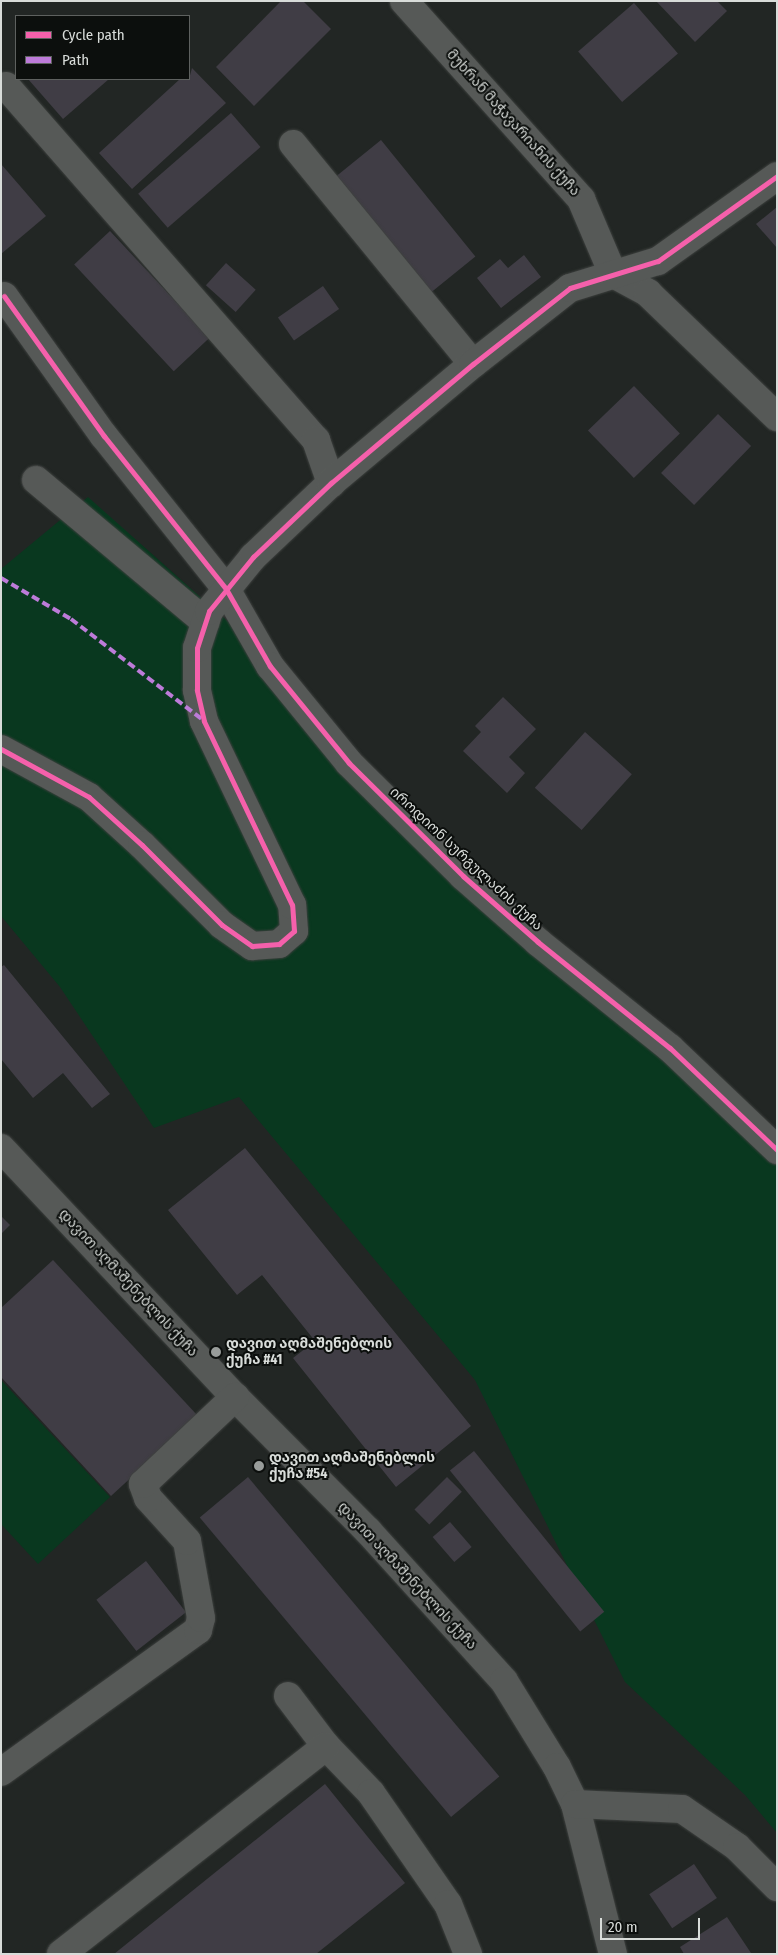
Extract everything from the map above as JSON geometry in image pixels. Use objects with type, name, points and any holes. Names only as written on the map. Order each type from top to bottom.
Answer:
[{"type":"street","name":"მუხრან მაჭავარიანის ქუჩა","points":[[404,1],[581,199],[613,274]]},
{"type":"street","points":[[6,86],[316,440],[330,483]]},
{"type":"street","points":[[293,144],[473,364]]},
{"type":"street","points":[[1,749],[89,797],[142,845],[222,925],[252,946],[279,944],[294,930],[292,905],[204,721],[197,690],[196,648],[209,611],[254,557],[330,483],[473,364],[570,288],[658,261],[777,176]]},
{"type":"street","points":[[613,274],[648,293],[777,417]]},
{"type":"street","name":"იროდიონ სურგულაძის ქუჩა","points":[[4,296],[104,436],[226,589],[270,666],[349,763],[463,876],[538,942],[670,1048],[777,1150]]},
{"type":"street","points":[[36,480],[205,622]]},
{"type":"street","name":"დავით აღმაშენებლის ქუჩა","points":[[1,1148],[235,1397],[368,1531],[504,1681],[557,1767],[575,1804],[613,1954]]},
{"type":"street","points":[[1,1772],[198,1630],[201,1618],[187,1542],[148,1498],[143,1484],[235,1397]]},
{"type":"street","points":[[288,1696],[326,1746],[371,1793],[448,1904],[468,1954]]},
{"type":"street","points":[[61,1954],[326,1746]]},
{"type":"street","points":[[575,1804],[682,1809],[738,1847],[777,1887]]},
{"type":"green space","points":[[88,497],[242,634],[321,744],[777,1152],[777,1833],[745,1795],[625,1682],[475,1380],[239,1097],[154,1128],[60,987],[1,916],[1,569]]},
{"type":"green space","points":[[1,1380],[110,1497],[38,1564],[1,1524]]},
{"type":"building","points":[[281,1],[303,1],[331,29],[254,106],[216,67]]},
{"type":"building","points":[[656,1],[717,1],[727,11],[695,42]]},
{"type":"building","points":[[634,3],[678,54],[622,102],[578,52]]},
{"type":"building","points":[[192,68],[226,103],[132,189],[99,153],[179,80],[190,80]]},
{"type":"building","points":[[29,80],[108,80],[63,119]]},
{"type":"building","points":[[231,113],[261,147],[168,228],[138,194]]},
{"type":"building","points":[[381,140],[475,257],[429,294],[334,178]]},
{"type":"building","points":[[1,164],[46,216],[1,254]]},
{"type":"building","points":[[777,207],[777,248],[756,224]]},
{"type":"building","points":[[110,231],[210,338],[174,371],[74,264]]},
{"type":"building","points":[[524,255],[541,277],[501,308],[477,278],[500,259],[508,268]]},
{"type":"building","points":[[226,263],[256,290],[236,312],[206,285]]},
{"type":"building","points":[[323,286],[339,309],[294,340],[278,318]]},
{"type":"building","points":[[634,386],[680,433],[634,478],[588,430]]},
{"type":"building","points":[[718,414],[751,446],[694,505],[661,473]]},
{"type":"building","points":[[503,697],[536,729],[509,757],[525,773],[507,793],[463,751],[481,732],[475,726]]},
{"type":"building","points":[[585,732],[632,774],[582,830],[535,788]]},
{"type":"building","points":[[4,965],[110,1094],[92,1108],[63,1073],[33,1098],[1,1059],[1,967]]},
{"type":"building","points":[[245,1148],[471,1426],[396,1487],[293,1358],[315,1341],[262,1275],[237,1295],[168,1210]]},
{"type":"building","points":[[1,1216],[10,1225],[1,1234]]},
{"type":"building","points":[[53,1260],[198,1416],[111,1496],[1,1377],[1,1308]]},
{"type":"building","points":[[474,1451],[604,1612],[580,1631],[450,1471]]},
{"type":"building","points":[[248,1477],[499,1777],[451,1817],[200,1517]]},
{"type":"building","points":[[447,1477],[462,1492],[429,1524],[414,1510]]},
{"type":"building","points":[[450,1522],[472,1547],[454,1562],[433,1537]]},
{"type":"building","points":[[146,1561],[186,1612],[136,1651],[96,1600]]},
{"type":"building","points":[[325,1784],[405,1883],[316,1954],[114,1954]]},
{"type":"building","points":[[694,1864],[717,1898],[672,1928],[649,1894]]},
{"type":"building","points":[[727,1917],[751,1953],[684,1954],[680,1947]]},
{"type":"marked path","points":[[1,578],[71,619],[203,720]]},
{"type":"cycle path","points":[[1,749],[89,797],[142,845],[222,925],[252,946],[279,944],[294,931],[292,905],[204,721],[197,690],[197,648],[209,611],[253,557],[331,483],[473,364],[570,288],[658,261],[777,176]]},
{"type":"cycle path","points":[[4,296],[104,436],[226,589],[270,666],[349,763],[463,876],[538,942],[670,1048],[777,1150]]},
{"type":"place","name":"დავით აღმაშენებლის ქუჩა #41","points":[[216,1352]]},
{"type":"place","name":"დავით აღმაშენებლის ქუჩა #54","points":[[259,1466]]}]
